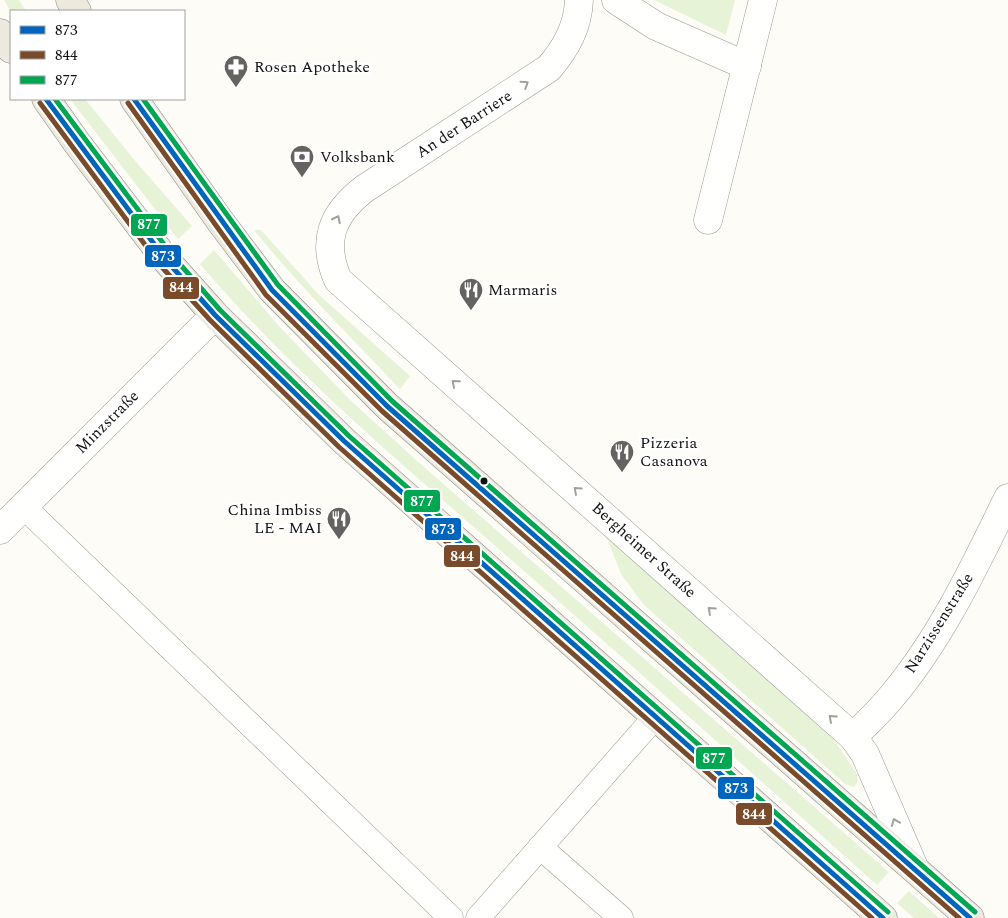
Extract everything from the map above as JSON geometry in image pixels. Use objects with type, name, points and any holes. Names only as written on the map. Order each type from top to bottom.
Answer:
[{"type":"main road","points":[[0,32],[10,47]]},
{"type":"main road","points":[[47,100],[166,260],[214,315],[344,441],[882,918]]},
{"type":"main road","name":"Bergheimer Straße","points":[[135,100],[220,222],[272,290],[381,399],[970,918]]},
{"type":"street","name":"An der Barriere","points":[[332,266],[331,232],[337,216],[348,201],[549,68],[569,42],[579,9],[579,0]]},
{"type":"street","points":[[616,0],[656,26],[747,66]]},
{"type":"street","points":[[708,220],[763,0]]},
{"type":"street","name":"Bergheimer Straße","points":[[332,266],[338,280],[854,737],[865,754],[914,867]]},
{"type":"street","name":"Minzstraße","points":[[0,530],[214,315]]},
{"type":"street","name":"Narzissenstraße","points":[[854,737],[888,701],[922,656],[967,582],[1008,498]]},
{"type":"lane","points":[[23,506],[452,918]]},
{"type":"lane","points":[[478,918],[656,716]]},
{"type":"lane","points":[[540,847],[621,918]]},
{"type":"green space","points":[[4,0],[19,0],[25,10],[10,10]]},
{"type":"green space","points":[[654,0],[735,0],[726,35]]},
{"type":"green space","points":[[71,100],[86,100],[136,162],[192,226],[178,239]]},
{"type":"green space","points":[[254,230],[261,230],[319,295],[410,376],[400,389],[307,291]]},
{"type":"green space","points":[[214,250],[278,325],[350,400],[425,468],[889,872],[877,885],[601,638],[388,452],[310,380],[235,304],[200,264]]},
{"type":"green space","points":[[604,531],[823,724],[856,772],[858,781],[854,787],[845,784],[644,605],[621,574]]},
{"type":"green space","points":[[909,891],[939,918],[914,918],[897,903]]},
{"type":"transit line","name":"873","points":[[47,100],[166,260],[215,315],[344,441],[883,918]]},
{"type":"transit line","name":"877","points":[[56,100],[172,255],[220,310],[349,436],[888,912]]},
{"type":"transit line","name":"873","points":[[135,100],[272,290],[387,406],[970,918]]},
{"type":"transit line","name":"877","points":[[144,100],[278,285],[392,401],[975,912]]},
{"type":"transit line","name":"844","points":[[40,103],[160,265],[210,320],[339,447],[872,918]]},
{"type":"transit line","name":"844","points":[[128,103],[266,295],[382,411],[959,918]]},
{"type":"place","name":"Rosen Apotheke","points":[[236,88]]},
{"type":"place","name":"Volksbank","points":[[302,178]]},
{"type":"place","name":"Marmaris","points":[[471,311]]},
{"type":"place","name":"Pizzeria Casanova","points":[[622,473]]},
{"type":"place","name":"China Imbiss LE - MAI","points":[[339,540]]}]
